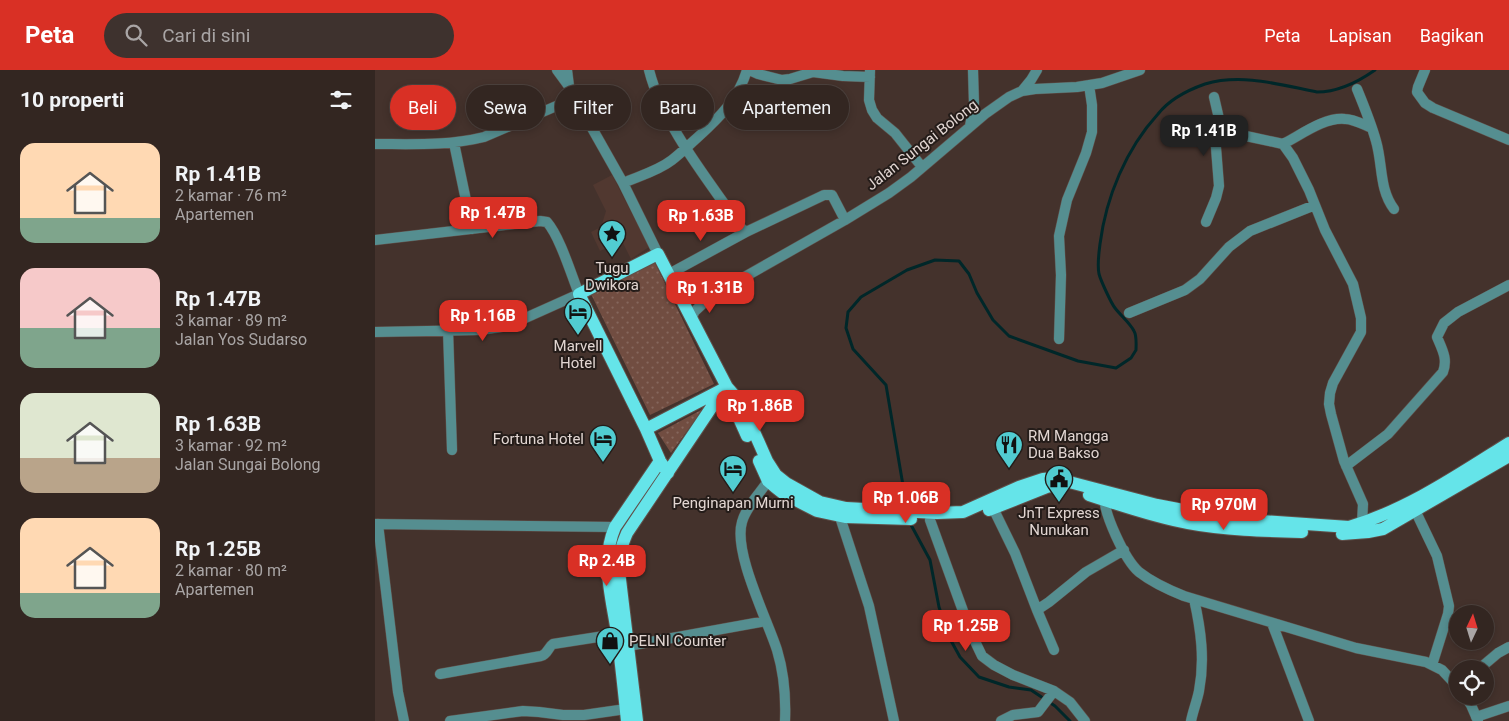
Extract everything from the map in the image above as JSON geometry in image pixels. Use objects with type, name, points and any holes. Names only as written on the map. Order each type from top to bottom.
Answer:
[{"type":"main road","points":[[668,473],[659,461],[646,429],[579,294],[659,254],[727,387],[744,409],[767,461],[776,475],[785,483],[840,512]]},
{"type":"main road","points":[[646,429],[727,387]]},
{"type":"main road","points":[[637,721],[627,646],[619,555],[627,533],[711,408],[717,403],[724,401],[734,407],[768,480],[784,494],[817,511],[893,514],[946,521],[964,519],[1051,486],[1248,520],[1349,527],[1407,504],[1509,443]]},
{"type":"main road","points":[[925,517],[963,512],[1019,487],[1050,478],[1104,495],[1163,518],[1189,523],[1244,530],[1335,534],[1368,532],[1383,529],[1509,456]]},
{"type":"main road","points":[[627,715],[607,560],[610,539],[615,527],[659,461]]},
{"type":"street","points":[[557,70],[568,85]]},
{"type":"street","points":[[567,70],[569,85]]},
{"type":"street","points":[[649,70],[658,99],[686,148],[742,229],[746,232]]},
{"type":"street","points":[[623,183],[671,161],[686,148],[722,114],[736,97],[748,70],[782,80],[813,72],[856,77],[870,73],[869,100],[872,110],[877,118],[895,133],[922,167]]},
{"type":"street","points":[[970,126],[974,104],[973,70]]},
{"type":"street","points":[[1022,91],[1037,70]]},
{"type":"street","points":[[1425,70],[1417,92],[1425,103],[1509,140]]},
{"type":"street","name":"Jalan Sungai Bolong","points":[[691,318],[695,311],[711,296],[889,193],[985,114],[1009,97],[1022,91],[1089,86],[1117,79],[1136,71]]},
{"type":"street","points":[[1059,339],[1061,275],[1059,236],[1067,200],[1083,161],[1092,132],[1093,111],[1089,86]]},
{"type":"street","points":[[1357,89],[1372,128],[1382,167],[1385,194],[1395,209]]},
{"type":"street","points":[[1206,222],[1219,186],[1215,135],[1219,123],[1214,97]]},
{"type":"street","points":[[375,144],[454,143],[484,138],[555,107]]},
{"type":"street","points":[[1219,123],[1232,133],[1283,144],[1317,125],[1335,119],[1349,119],[1372,128]]},
{"type":"street","points":[[593,130],[623,183],[659,254]]},
{"type":"street","points":[[454,143],[472,229]]},
{"type":"street","points":[[1283,144],[1293,158],[1325,230],[1353,284],[1361,318],[1361,332],[1343,364],[1330,393],[1331,414],[1346,466],[1363,504],[1362,523]]},
{"type":"street","points":[[669,274],[746,232],[824,195],[833,195],[845,220]]},
{"type":"street","points":[[1129,313],[1185,290],[1200,279],[1229,247],[1250,231],[1315,205]]},
{"type":"street","points":[[375,240],[540,221],[547,222],[557,239],[579,294],[522,320],[501,327],[479,330],[375,332]]},
{"type":"street","points":[[1346,466],[1387,434],[1443,372],[1446,366],[1445,358],[1437,337],[1444,323],[1458,312],[1509,285]]},
{"type":"street","name":"Jalan Sungai Bolong","points":[[683,303],[711,296]]},
{"type":"street","points":[[448,330],[452,450]]},
{"type":"street","points":[[768,480],[748,510],[740,530],[744,558],[782,668],[785,721]]},
{"type":"street","points":[[1104,495],[1112,526],[1137,570],[1170,590],[1272,624],[1356,648],[1426,662],[1449,676]]},
{"type":"street","points":[[993,508],[1015,553],[1054,650]]},
{"type":"street","points":[[1415,510],[1437,556],[1449,606],[1432,665]]},
{"type":"street","points":[[840,512],[869,606],[894,721]]},
{"type":"street","points":[[925,517],[982,656],[1007,672],[1054,692],[1070,702],[1085,721]]},
{"type":"street","points":[[404,721],[398,692],[376,524],[615,527]]},
{"type":"street","points":[[1037,610],[1059,595],[1086,572],[1124,550]]},
{"type":"street","points":[[1191,721],[1199,690],[1202,659],[1202,640],[1194,599]]},
{"type":"street","points":[[627,646],[766,621]]},
{"type":"street","points":[[1272,624],[1309,721]]},
{"type":"street","points":[[440,674],[541,656],[553,644],[617,634]]},
{"type":"street","points":[[1490,660],[1509,647]]},
{"type":"street","points":[[1001,721],[1013,715],[1032,714],[1039,711],[1054,692]]},
{"type":"street","points":[[1470,705],[1477,719],[1509,706]]},
{"type":"street","points":[[450,721],[523,711],[570,715],[627,715]]},
{"type":"shaded area","points":[[612,175],[649,247],[631,259],[622,241],[600,251],[591,232],[601,227],[606,211],[593,185]]},
{"type":"shaded area","points":[[655,263],[714,384],[650,415],[591,294]]},
{"type":"shaded area","points":[[703,409],[671,453],[658,433]]},
{"type":"waterway","points":[[907,509],[886,385],[853,349],[846,328],[848,312],[861,297],[907,270],[935,260],[959,261],[969,274],[977,293],[993,320],[1009,336],[1078,361],[1116,368],[1131,358],[1136,350],[1136,338],[1128,322],[1113,305],[1099,274],[1100,244],[1107,209],[1119,174],[1136,142],[1158,114],[1173,100],[1186,92],[1205,84],[1219,81],[1261,81],[1325,92],[1347,86],[1375,70]]},
{"type":"waterway","points":[[910,523],[930,560],[939,607],[949,637],[960,657],[979,677],[1009,687],[1031,690],[1055,706],[1070,721]]},
{"type":"place","name":"Tugu Dwikora","points":[[612,258]]},
{"type":"place","name":"Marvell Hotel","points":[[578,336]]},
{"type":"place","name":"Fortuna Hotel","points":[[603,463]]},
{"type":"place","name":"RM Mangga Dua Bakso","points":[[1009,469]]},
{"type":"place","name":"Penginapan Murni","points":[[733,493]]},
{"type":"place","name":"JnT Express Nunukan","points":[[1059,503]]},
{"type":"place","name":"PELNI Counter","points":[[610,665]]}]
